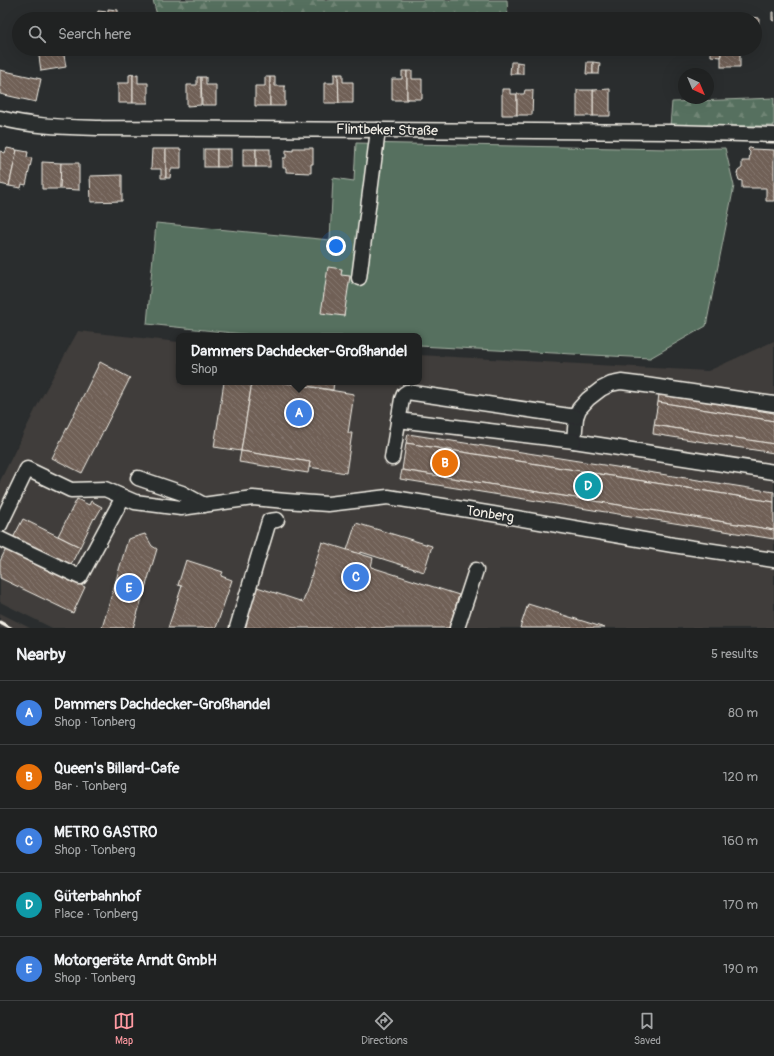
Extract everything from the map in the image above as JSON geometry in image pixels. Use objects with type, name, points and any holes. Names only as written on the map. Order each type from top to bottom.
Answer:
[{"type":"street","name":"Flintbeker Straße","points":[[0,118],[44,126],[108,128],[774,134]]},
{"type":"street","points":[[360,278],[378,130]]},
{"type":"street","points":[[574,441],[576,417],[579,409],[588,399],[601,389],[611,384],[621,382],[774,404]]},
{"type":"street","points":[[392,458],[402,399],[404,394],[407,392],[576,417]]},
{"type":"street","points":[[398,420],[574,441],[774,472]]},
{"type":"street","name":"Tonberg","points":[[0,525],[27,469],[71,490],[105,489],[135,502],[181,508],[253,498],[286,502],[328,504],[388,497],[673,545],[774,560]]},
{"type":"street","points":[[138,478],[182,493],[204,504]]},
{"type":"street","points":[[0,539],[80,577],[123,497]]},
{"type":"street","points":[[237,628],[269,521],[277,520]]},
{"type":"street","points":[[457,628],[476,570]]},
{"type":"shaded area","points":[[78,331],[176,342],[176,385],[422,385],[422,355],[708,371],[774,341],[774,628],[52,628],[0,602],[0,481],[39,402]]},
{"type":"shaded area","points":[[0,613],[30,628],[0,628]]},
{"type":"green space","points":[[153,0],[507,0],[508,12],[156,12]]},
{"type":"green space","points":[[774,98],[774,126],[670,126],[672,102],[678,102],[678,104],[714,104],[714,100]]},
{"type":"green space","points":[[356,143],[669,149],[725,148],[734,186],[706,326],[650,358],[422,346],[422,333],[233,333],[147,324],[156,223],[330,240],[333,178],[354,181]]},
{"type":"building","points":[[108,9],[118,10],[118,12],[108,12]]},
{"type":"building","points":[[772,12],[774,12],[774,21],[772,20]]},
{"type":"building","points":[[39,56],[64,56],[66,67],[41,71]]},
{"type":"building","points":[[721,56],[740,56],[740,67],[721,67]]},
{"type":"building","points":[[511,62],[517,62],[517,74],[510,74]]},
{"type":"building","points":[[517,62],[523,63],[523,74],[517,74]]},
{"type":"building","points":[[587,62],[593,62],[593,74],[586,74]]},
{"type":"building","points":[[593,62],[600,63],[599,74],[593,74]]},
{"type":"building","points":[[0,70],[41,79],[36,102],[0,94]]},
{"type":"building","points":[[402,71],[407,71],[407,100],[392,100],[392,79],[402,79]]},
{"type":"building","points":[[407,71],[412,71],[412,79],[422,79],[422,99],[407,99]]},
{"type":"building","points":[[133,74],[133,103],[118,103],[118,83],[129,83],[129,75]]},
{"type":"building","points":[[138,74],[138,83],[148,83],[148,103],[133,103],[133,75]]},
{"type":"building","points":[[334,74],[338,74],[339,103],[324,103],[324,83],[334,83]]},
{"type":"building","points":[[338,74],[343,74],[343,82],[353,82],[353,103],[339,103]]},
{"type":"building","points":[[197,77],[201,77],[201,105],[187,106],[187,85],[197,85]]},
{"type":"building","points":[[201,77],[206,77],[206,85],[216,85],[216,105],[202,105]]},
{"type":"building","points":[[265,77],[270,77],[270,106],[255,106],[255,86],[265,86]]},
{"type":"building","points":[[270,77],[275,77],[275,86],[285,86],[285,106],[270,106]]},
{"type":"building","points":[[502,89],[510,89],[510,94],[517,94],[517,115],[502,115]]},
{"type":"building","points":[[610,89],[610,116],[593,116],[593,90]]},
{"type":"building","points":[[525,90],[533,90],[532,115],[517,115],[517,94],[524,94]]},
{"type":"building","points":[[577,90],[593,90],[593,116],[577,116]]},
{"type":"building","points":[[7,148],[17,150],[9,186],[0,184],[0,151],[5,153]]},
{"type":"building","points":[[293,148],[313,148],[313,164],[311,164],[311,173],[286,172],[286,168],[283,168],[283,158],[286,158],[286,150],[293,151]]},
{"type":"building","points":[[749,148],[774,150],[774,201],[766,201],[766,188],[742,188],[742,181],[739,180],[737,174],[742,168],[742,161],[749,161]]},
{"type":"building","points":[[152,149],[166,149],[166,178],[161,178],[161,169],[151,169]]},
{"type":"building","points":[[166,149],[181,149],[181,169],[171,169],[170,178],[166,178]]},
{"type":"building","points":[[204,149],[217,149],[217,167],[204,167]]},
{"type":"building","points":[[217,149],[231,149],[231,167],[217,167]]},
{"type":"building","points":[[243,149],[256,149],[256,167],[243,167]]},
{"type":"building","points":[[256,149],[270,149],[270,167],[256,167]]},
{"type":"building","points":[[17,150],[28,152],[27,157],[32,158],[26,185],[22,184],[21,188],[9,186]]},
{"type":"building","points":[[42,162],[61,163],[60,189],[42,189]]},
{"type":"building","points":[[61,163],[79,163],[79,190],[60,189]]},
{"type":"building","points":[[122,175],[122,201],[91,202],[90,176]]},
{"type":"building","points":[[328,267],[342,269],[341,275],[350,276],[344,316],[321,313]]},
{"type":"building","points":[[100,362],[130,378],[82,473],[52,458]]},
{"type":"building","points":[[224,385],[252,385],[241,451],[214,447]]},
{"type":"building","points":[[252,385],[299,385],[354,394],[348,433],[352,433],[346,473],[309,467],[310,462],[241,451]]},
{"type":"building","points":[[300,385],[334,385],[333,390]]},
{"type":"building","points":[[659,394],[774,413],[774,421],[658,402]]},
{"type":"building","points":[[658,402],[774,421],[774,444],[654,425]]},
{"type":"building","points":[[654,425],[774,444],[774,453],[653,434]]},
{"type":"building","points":[[408,434],[774,492],[774,502],[406,443]]},
{"type":"building","points":[[406,443],[774,502],[774,530],[402,470]]},
{"type":"building","points":[[241,451],[310,462],[308,473],[239,462]]},
{"type":"building","points":[[402,470],[774,530],[774,539],[400,479]]},
{"type":"building","points":[[77,499],[89,505],[91,501],[102,507],[95,519],[94,518],[80,547],[58,536]]},
{"type":"building","points":[[23,519],[80,547],[70,566],[13,538]]},
{"type":"building","points":[[356,523],[432,546],[424,572],[361,552],[361,554],[347,550]]},
{"type":"building","points":[[145,534],[152,546],[157,549],[133,628],[102,628],[128,539]]},
{"type":"building","points":[[322,542],[373,558],[371,567],[459,595],[449,628],[243,628],[254,586],[303,602]]},
{"type":"building","points":[[6,549],[85,587],[73,613],[0,578],[0,561]]},
{"type":"building","points":[[186,560],[223,572],[221,576],[232,580],[216,628],[168,628],[182,586],[178,585]]},
{"type":"building","points":[[528,604],[605,628],[520,628]]},
{"type":"railway","points":[[0,622],[11,628]]},
{"type":"place","name":"Dammers Dachdecker-Großhandel","points":[[299,413]]},
{"type":"place","name":"Queen's Billard-Cafe","points":[[445,463]]},
{"type":"place","name":"Güterbahnhof","points":[[588,486]]},
{"type":"place","name":"METRO GASTRO","points":[[356,577]]},
{"type":"place","name":"Motorgeräte Arndt GmbH","points":[[129,588]]}]
